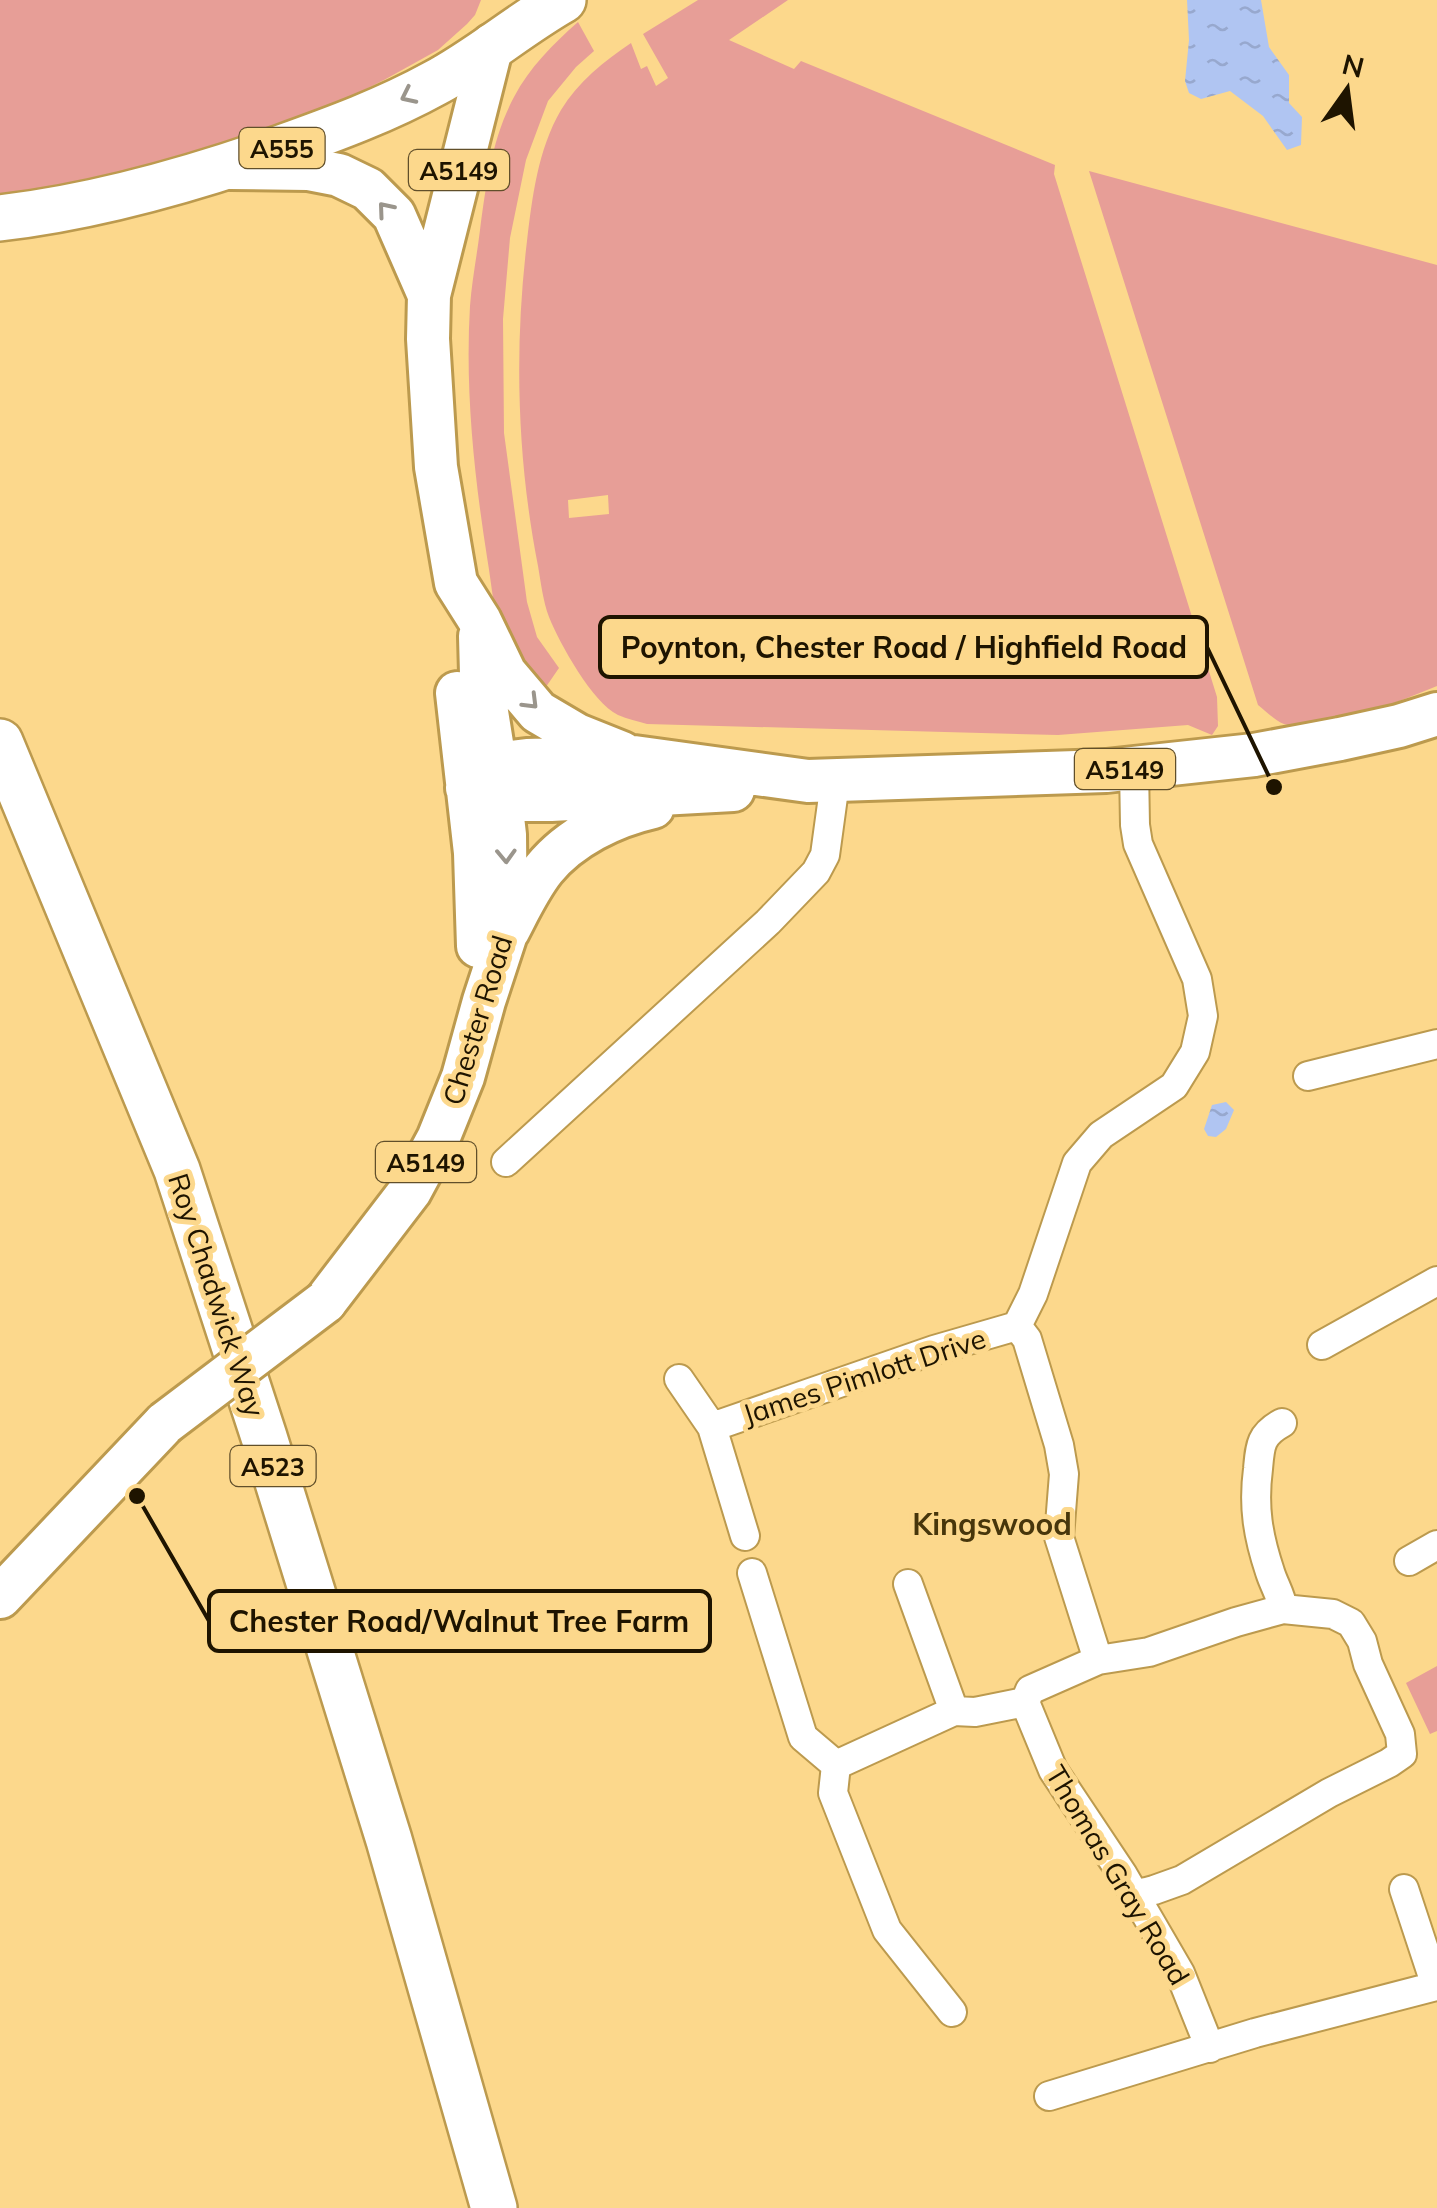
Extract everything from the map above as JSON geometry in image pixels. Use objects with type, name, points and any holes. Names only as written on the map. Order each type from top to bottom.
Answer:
[{"type":"highway","points":[[492,46],[504,0]]},
{"type":"highway","name":"A555","points":[[0,218],[57,212],[224,168],[358,121],[438,82],[563,0]]},
{"type":"highway","points":[[0,240],[57,212]]},
{"type":"highway","name":"Roy Chadwick Way","points":[[0,742],[177,1170],[389,1840],[494,2208]]},
{"type":"main road","name":"A5149","points":[[480,620],[456,583],[436,467],[428,339],[429,295],[492,46]]},
{"type":"main road","name":"A5149","points":[[224,168],[308,168],[339,175],[368,189],[394,215],[429,295]]},
{"type":"main road","points":[[456,583],[453,652],[488,784],[475,854],[478,954],[484,1001]]},
{"type":"main road","points":[[480,620],[504,673],[538,712],[576,735],[634,757]]},
{"type":"main road","name":"Chester Road","points":[[0,1597],[165,1422],[326,1302],[410,1191],[438,1139],[463,1077],[506,934],[506,858],[488,784],[480,620]]},
{"type":"main road","name":"A5149","points":[[488,784],[552,800],[821,782],[1106,771],[1254,755],[1355,736],[1437,714]]},
{"type":"main road","name":"A5149","points":[[488,784],[527,760],[634,757],[821,782]]},
{"type":"main road","points":[[506,934],[544,869],[573,842],[626,813],[726,790]]},
{"type":"street","points":[[1098,1660],[1058,1537],[1064,1474],[1059,1445],[1027,1339],[1017,1326],[1033,1294],[1077,1163],[1100,1135],[1174,1086],[1195,1052],[1203,1016],[1197,979],[1138,844],[1134,768]]},
{"type":"street","points":[[506,1162],[768,922],[816,872],[825,856],[821,782]]},
{"type":"street","points":[[1308,1076],[1437,1044]]},
{"type":"street","points":[[1322,1345],[1437,1282]]},
{"type":"street","name":"James Pimlott Drive","points":[[712,1426],[934,1350],[1017,1326]]},
{"type":"street","name":"James Pimlott Drive","points":[[679,1379],[712,1426],[745,1536]]},
{"type":"street","points":[[1282,1424],[1268,1431],[1261,1446],[1254,1506],[1283,1610]]},
{"type":"street","points":[[1409,1561],[1437,1545]]},
{"type":"street","points":[[752,1573],[803,1737],[836,1765]]},
{"type":"street","points":[[908,1584],[954,1711]]},
{"type":"street","points":[[836,1765],[954,1711],[975,1712],[1025,1702],[1030,1690],[1098,1660],[1149,1652],[1283,1610],[1333,1614],[1351,1623],[1400,1734],[1402,1754],[1182,1880],[1143,1893],[1134,1892]]},
{"type":"street","name":"Thomas Gray Road","points":[[1025,1702],[1053,1770],[1134,1892],[1180,1973],[1210,2048]]},
{"type":"street","points":[[836,1765],[833,1792],[887,1930],[952,2012]]},
{"type":"street","points":[[1049,2096],[1256,2032],[1436,1986],[1404,1889]]},
{"type":"shaded area","points":[[0,0],[481,0],[475,15],[438,50],[316,114],[210,156],[0,199]]},
{"type":"shaded area","points":[[698,0],[788,0],[729,40],[794,69],[801,61],[1055,165],[1054,174],[1217,697],[1218,726],[1212,735],[1188,725],[1058,735],[647,724],[618,715],[598,698],[561,642],[542,592],[522,445],[520,322],[531,208],[553,125],[575,90],[631,43],[641,69],[647,66],[656,86],[668,78],[643,34]],"holes":[[[608,495],[609,514],[569,518],[568,500]]]},
{"type":"shaded area","points":[[578,22],[594,51],[548,101],[526,160],[510,238],[503,319],[504,433],[527,602],[537,637],[559,668],[539,697],[508,653],[494,602],[472,432],[470,306],[488,179],[500,129],[527,76]]},
{"type":"shaded area","points":[[1089,171],[1437,265],[1437,686],[1318,725],[1284,724],[1258,705]]},
{"type":"shaded area","points":[[1437,1666],[1437,1731],[1430,1734],[1406,1683]]},
{"type":"water","points":[[1187,0],[1261,0],[1269,47],[1289,75],[1289,103],[1302,117],[1301,145],[1287,150],[1263,116],[1230,91],[1201,99],[1189,93],[1185,81]]},
{"type":"water","points":[[1226,1102],[1234,1110],[1226,1129],[1216,1137],[1208,1136],[1204,1129],[1212,1105]]},
{"type":"place","name":"Poynton, Chester Road / Highfield Road","points":[[1274,787]]},
{"type":"place","name":"Chester Road/Walnut Tree Farm","points":[[137,1496]]},
{"type":"district","name":"Kingswood","points":[[992,1524]]}]
